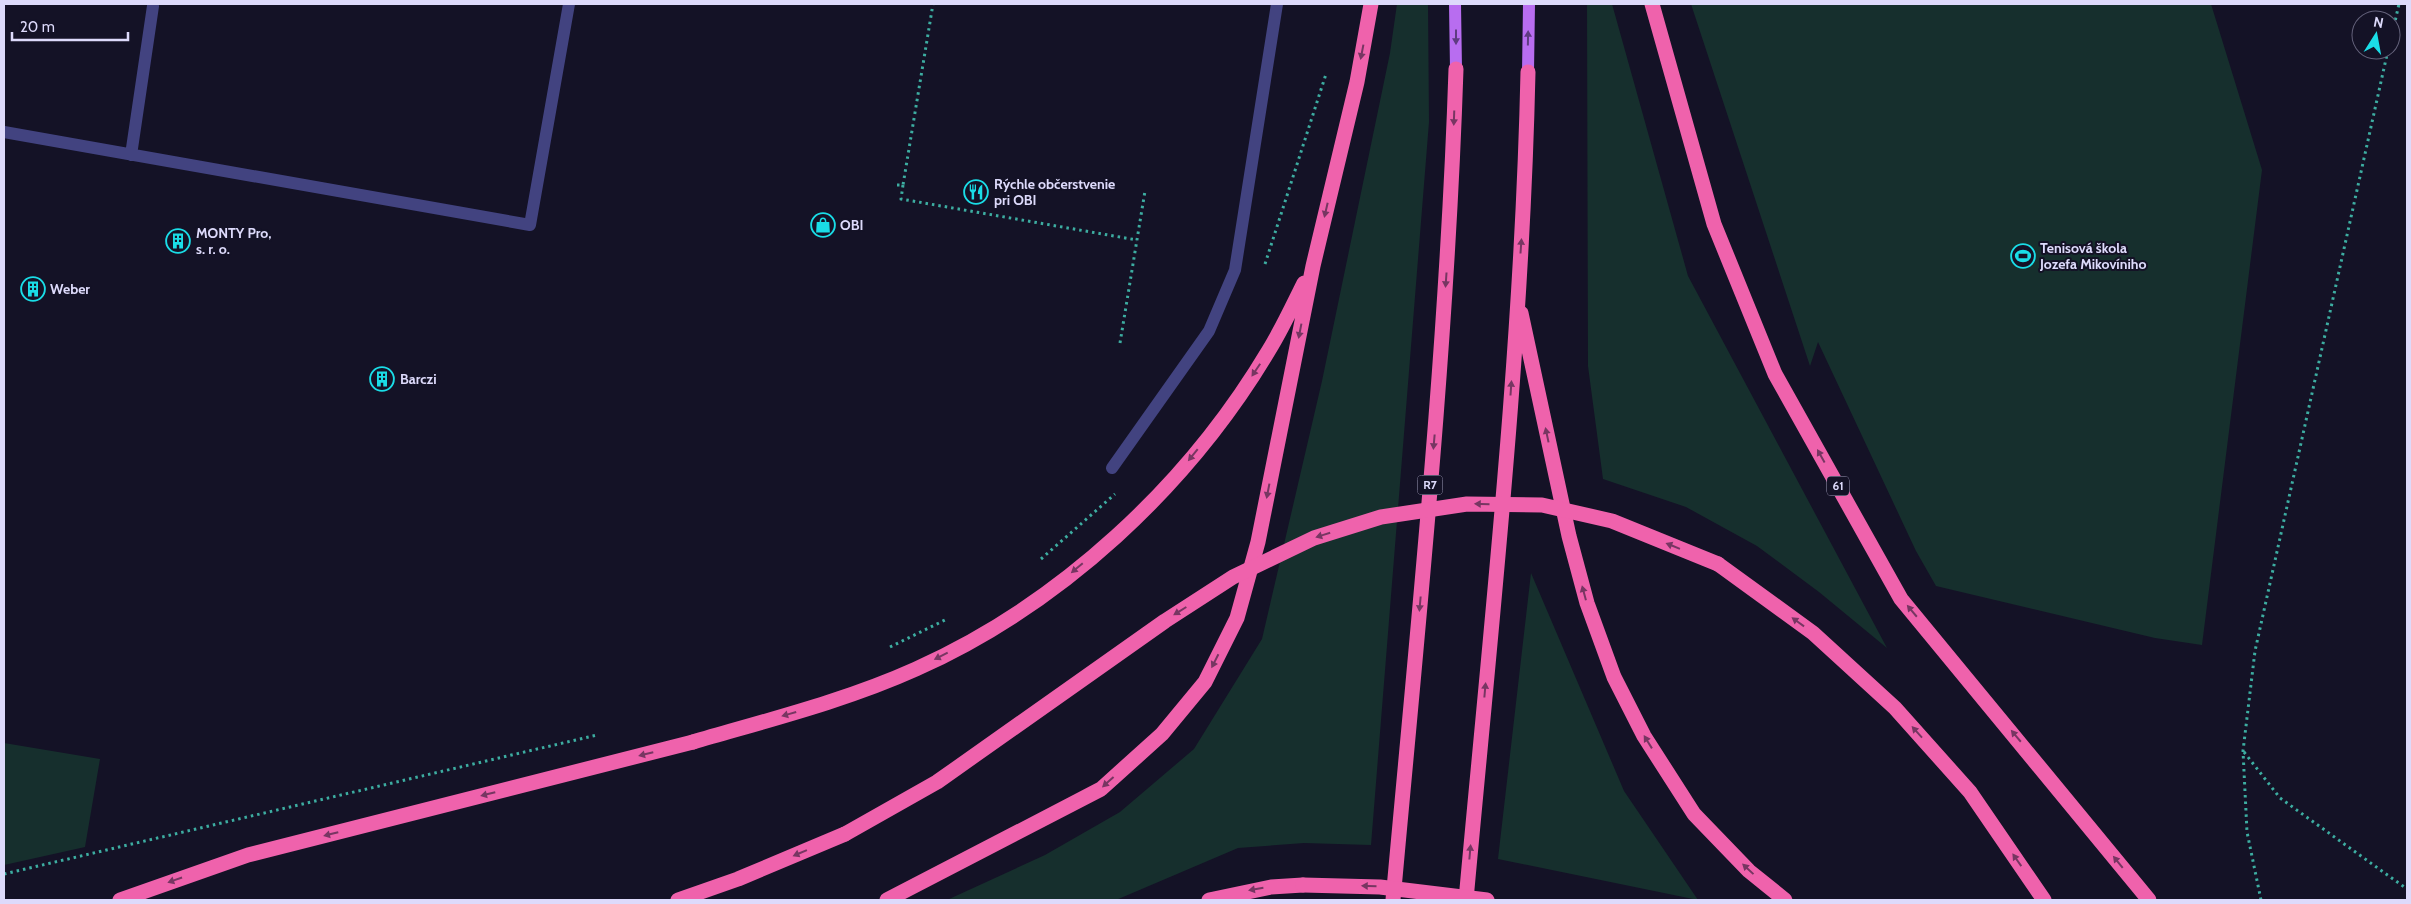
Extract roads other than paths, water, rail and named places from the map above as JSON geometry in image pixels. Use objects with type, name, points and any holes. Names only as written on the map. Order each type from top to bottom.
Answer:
[{"type":"highway","points":[[887,900],[1101,788],[1162,734],[1205,682],[1237,618],[1258,542],[1313,266],[1357,82],[1372,4]]},
{"type":"highway","name":"61","points":[[1652,4],[1714,224],[1774,374],[1901,599],[2149,900]]},
{"type":"highway","name":"R7","points":[[1393,900],[1435,431],[1452,198],[1456,69]]},
{"type":"highway","points":[[1466,900],[1508,444],[1526,175],[1528,72]]},
{"type":"highway","points":[[120,900],[248,855],[693,742],[819,706],[916,669],[983,634],[1057,584],[1124,528],[1182,470],[1218,425],[1270,350],[1313,266]]},
{"type":"highway","points":[[1517,294],[1569,536],[1587,603],[1614,677],[1644,736],[1694,814],[1748,870],[1785,900]]},
{"type":"highway","points":[[678,900],[738,879],[845,834],[937,782],[1165,621],[1233,577],[1314,538],[1381,518],[1467,504],[1542,505],[1612,521],[1718,564],[1813,634],[1895,708],[1970,792],[2044,900]]},
{"type":"highway","points":[[1209,900],[1271,887],[1303,885],[1380,887],[1487,900]]},
{"type":"main road","points":[[1455,4],[1456,69]]},
{"type":"main road","points":[[1528,72],[1529,4]]},
{"type":"lane","points":[[4,132],[530,225],[569,4]]},
{"type":"lane","points":[[1112,468],[1209,331],[1235,270],[1277,4]]},
{"type":"lane","points":[[132,155],[153,6]]},
{"type":"place","name":"Rýchle občerstvenie pri OBI","points":[[976,192]]},
{"type":"place","name":"OBI","points":[[823,225]]},
{"type":"place","name":"MONTY Pro, s. r. o.","points":[[178,241]]},
{"type":"place","name":"Tenisová škola Jozefa Mikovíniho","points":[[2023,256]]},
{"type":"place","name":"Weber","points":[[33,289]]},
{"type":"place","name":"Barczi","points":[[382,379]]}]
